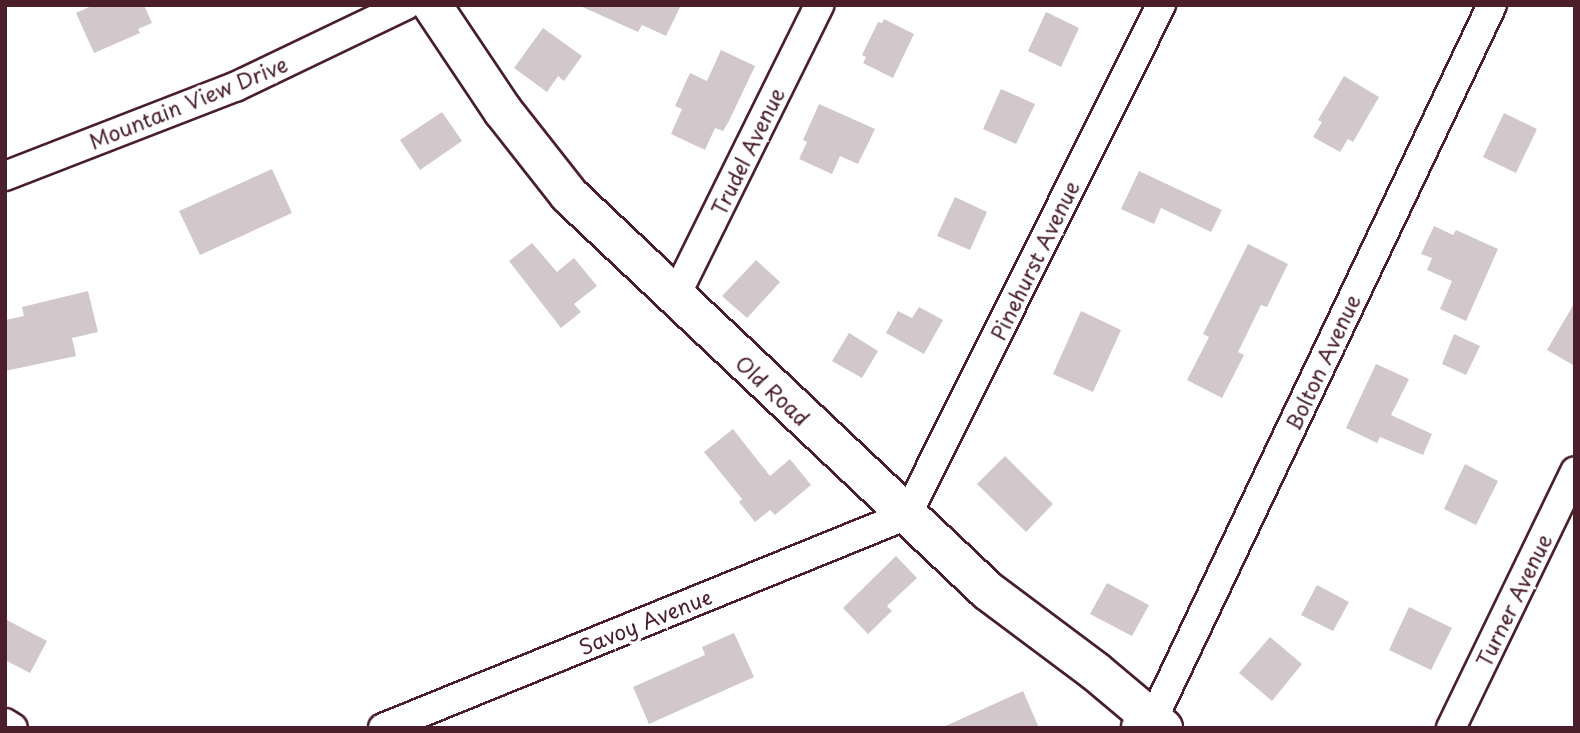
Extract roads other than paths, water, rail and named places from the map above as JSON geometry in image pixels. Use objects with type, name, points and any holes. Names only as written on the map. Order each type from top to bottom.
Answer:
[{"type":"street","name":"Mountain View Drive","points":[[5,176],[235,87],[406,5]]},
{"type":"street","name":"Old Road","points":[[432,5],[503,111],[569,195],[988,591],[1095,671],[1150,725]]},
{"type":"street","name":"Trudel Avenue","points":[[675,297],[819,5]]},
{"type":"street","name":"Pinehurst Avenue","points":[[907,515],[1161,5]]},
{"type":"street","name":"Bolton Avenue","points":[[1150,725],[1492,5]]},
{"type":"street","name":"Turner Avenue","points":[[1451,728],[1575,471]]},
{"type":"street","name":"Savoy Avenue","points":[[383,728],[907,515]]},
{"type":"street","points":[[5,723],[13,728]]}]
